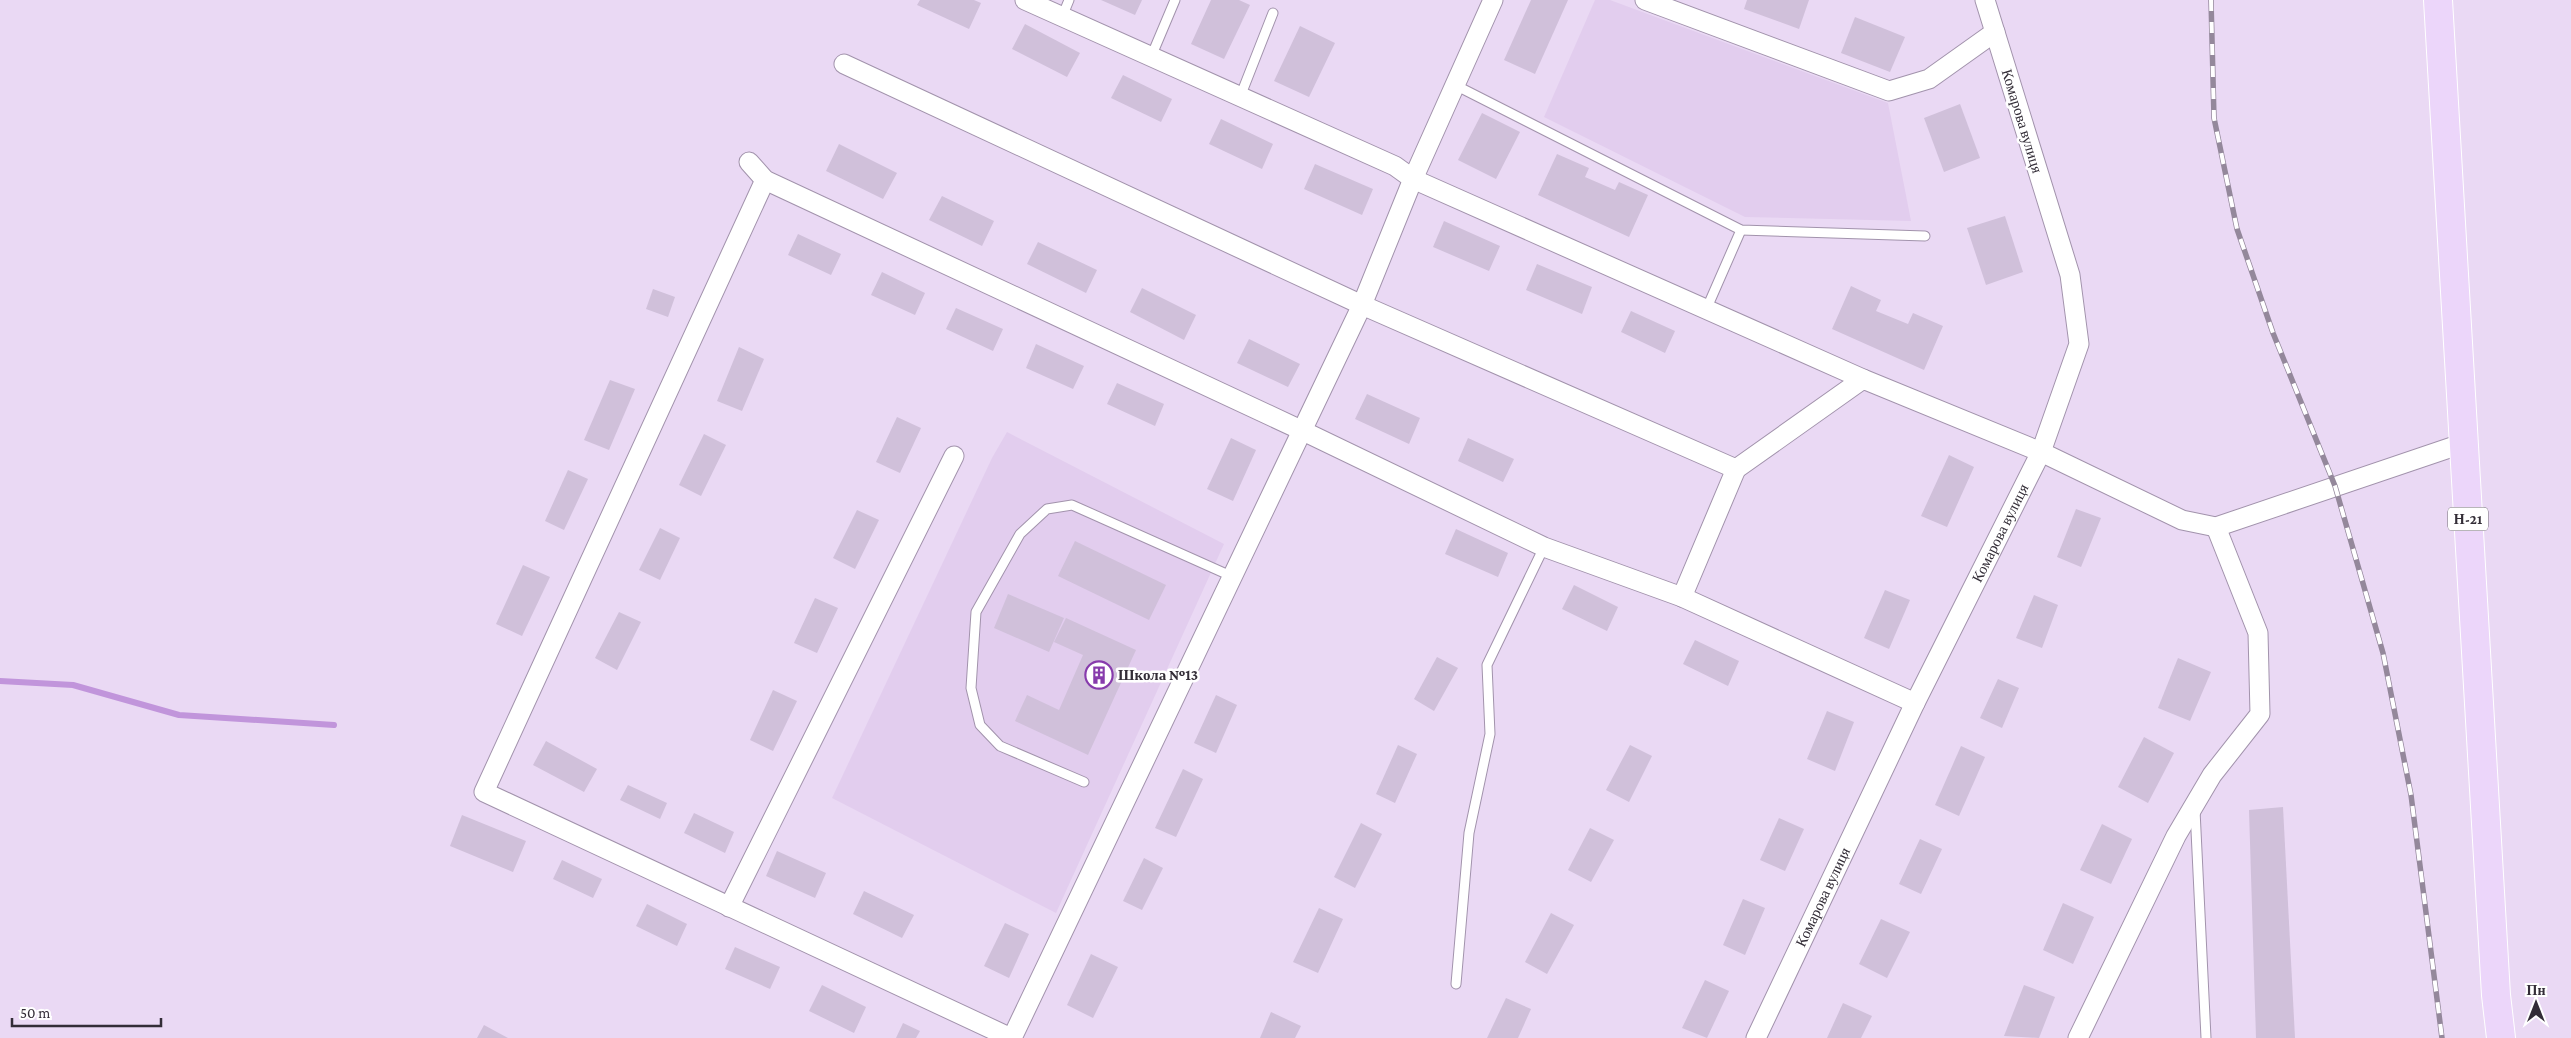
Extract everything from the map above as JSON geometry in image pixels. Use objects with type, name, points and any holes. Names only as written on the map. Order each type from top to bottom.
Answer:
[{"type":"main road","name":"Н-21","points":[[2438,0],[2496,995],[2501,1038]]},
{"type":"street","points":[[1025,0],[1066,8],[1151,57],[1394,166],[1413,179],[1862,379],[2041,452],[2182,520],[2216,527],[2464,443]]},
{"type":"street","points":[[765,180],[484,792],[1012,1038],[1362,305],[1413,179],[1493,0]]},
{"type":"street","points":[[1646,0],[1889,91],[1928,79],[1995,32]]},
{"type":"street","name":"Комарова вулиця","points":[[1756,1038],[1915,703],[2041,452],[2079,344],[2070,275],[1985,0]]},
{"type":"street","points":[[844,64],[1362,305],[1736,469]]},
{"type":"street","points":[[750,162],[765,180],[1303,431],[1544,547],[1682,597],[1915,703]]},
{"type":"street","points":[[1682,597],[1736,469],[1862,379]]},
{"type":"street","points":[[730,906],[954,456]]},
{"type":"street","points":[[2078,1038],[2176,836],[2212,775],[2260,714],[2258,633],[2216,527]]},
{"type":"lane","points":[[1151,57],[1175,0]]},
{"type":"lane","points":[[1240,97],[1273,13]]},
{"type":"lane","points":[[1455,85],[1741,230],[1925,236]]},
{"type":"lane","points":[[1706,310],[1741,230]]},
{"type":"lane","points":[[1084,782],[1000,746],[980,725],[971,688],[976,612],[1020,534],[1047,509],[1072,505],[1232,576]]},
{"type":"lane","points":[[1456,984],[1469,833],[1490,734],[1487,665],[1544,547]]},
{"type":"lane","points":[[2195,805],[2206,1038]]},
{"type":"shaded area","points":[[1595,0],[1610,0],[1888,103],[1911,221],[1745,217],[1544,117]]},
{"type":"shaded area","points":[[1007,432],[1224,544],[1056,913],[832,798],[992,458]]},
{"type":"building","points":[[920,0],[974,0],[981,3],[969,29],[917,5]]},
{"type":"building","points":[[1101,0],[1142,0],[1135,15]]},
{"type":"building","points":[[1211,0],[1239,0],[1250,5],[1224,59],[1191,44]]},
{"type":"building","points":[[1531,0],[1568,0],[1535,74],[1504,60]]},
{"type":"building","points":[[1747,0],[1809,0],[1799,29],[1744,9]]},
{"type":"building","points":[[1855,17],[1905,37],[1890,72],[1841,53]]},
{"type":"building","points":[[1025,24],[1080,53],[1067,77],[1012,49]]},
{"type":"building","points":[[1300,26],[1335,43],[1309,97],[1274,81]]},
{"type":"building","points":[[1123,75],[1172,99],[1161,122],[1111,98]]},
{"type":"building","points":[[1960,104],[1980,158],[1944,172],[1924,118]]},
{"type":"building","points":[[1482,113],[1520,132],[1496,179],[1458,160]]},
{"type":"building","points":[[1221,119],[1273,144],[1262,169],[1209,144]]},
{"type":"building","points":[[839,144],[897,173],[883,199],[826,171]]},
{"type":"building","points":[[1557,154],[1589,168],[1585,177],[1615,190],[1619,182],[1648,195],[1629,237],[1538,195]]},
{"type":"building","points":[[1315,164],[1373,189],[1362,215],[1304,189]]},
{"type":"building","points":[[942,196],[994,221],[982,246],[929,220]]},
{"type":"building","points":[[2005,216],[2023,272],[1986,285],[1967,228]]},
{"type":"building","points":[[1444,221],[1500,246],[1489,271],[1433,247]]},
{"type":"building","points":[[798,234],[841,254],[831,275],[788,255]]},
{"type":"building","points":[[1038,242],[1097,270],[1086,293],[1027,264]]},
{"type":"building","points":[[1537,264],[1592,287],[1582,314],[1526,290]]},
{"type":"building","points":[[882,272],[925,293],[915,315],[871,295]]},
{"type":"building","points":[[1851,286],[1881,300],[1876,311],[1908,324],[1913,313],[1943,326],[1924,370],[1832,329]]},
{"type":"building","points":[[1142,288],[1196,315],[1184,340],[1130,312]]},
{"type":"building","points":[[653,289],[675,297],[668,317],[646,309]]},
{"type":"building","points":[[956,308],[1003,329],[993,351],[946,329]]},
{"type":"building","points":[[1631,311],[1675,331],[1665,353],[1621,332]]},
{"type":"building","points":[[1249,339],[1300,364],[1288,387],[1237,363]]},
{"type":"building","points":[[1036,344],[1084,366],[1073,389],[1026,368]]},
{"type":"building","points":[[739,347],[764,359],[742,411],[717,401]]},
{"type":"building","points":[[610,380],[635,389],[609,450],[584,440]]},
{"type":"building","points":[[1117,383],[1164,404],[1155,426],[1107,404]]},
{"type":"building","points":[[1367,394],[1420,418],[1409,444],[1355,419]]},
{"type":"building","points":[[897,417],[921,428],[900,473],[876,462]]},
{"type":"building","points":[[704,434],[726,445],[701,496],[679,485]]},
{"type":"building","points":[[1231,438],[1256,450],[1233,501],[1207,489]]},
{"type":"building","points":[[1468,438],[1514,459],[1503,482],[1458,461]]},
{"type":"building","points":[[1949,455],[1974,467],[1947,527],[1921,516]]},
{"type":"building","points":[[568,470],[588,479],[564,530],[545,521]]},
{"type":"building","points":[[2076,509],[2101,518],[2081,567],[2057,557]]},
{"type":"building","points":[[857,510],[879,520],[855,569],[833,558]]},
{"type":"building","points":[[660,528],[680,538],[660,580],[639,570]]},
{"type":"building","points":[[1456,529],[1508,553],[1498,577],[1445,554]]},
{"type":"building","points":[[1075,541],[1166,585],[1149,620],[1058,576]]},
{"type":"building","points":[[523,565],[550,577],[522,636],[496,624]]},
{"type":"building","points":[[1574,585],[1618,607],[1607,631],[1562,609]]},
{"type":"building","points":[[1885,590],[1910,600],[1889,649],[1864,638]]},
{"type":"building","points":[[1008,594],[1064,618],[1049,652],[994,628]]},
{"type":"building","points":[[2034,595],[2058,605],[2042,648],[2016,638]]},
{"type":"building","points":[[815,598],[838,608],[817,653],[794,643]]},
{"type":"building","points":[[619,612],[641,622],[617,670],[595,658]]},
{"type":"building","name":"Школа №13","points":[[1066,618],[1136,650],[1088,755],[1015,721],[1027,695],[1059,710],[1083,655],[1054,642]]},
{"type":"building","points":[[1695,640],[1739,661],[1728,686],[1683,664]]},
{"type":"building","points":[[1437,657],[1458,668],[1434,711],[1414,699]]},
{"type":"building","points":[[2178,658],[2211,672],[2190,721],[2158,708]]},
{"type":"building","points":[[1998,679],[2019,688],[2002,728],[1980,718]]},
{"type":"building","points":[[773,690],[797,701],[773,751],[750,740]]},
{"type":"building","points":[[1216,695],[1237,705],[1216,753],[1194,743]]},
{"type":"building","points":[[1827,711],[1854,722],[1835,771],[1807,759]]},
{"type":"building","points":[[2144,737],[2174,753],[2148,803],[2118,787]]},
{"type":"building","points":[[546,741],[597,769],[584,792],[533,765]]},
{"type":"building","points":[[1398,745],[1417,754],[1395,803],[1376,794]]},
{"type":"building","points":[[1630,745],[1652,756],[1629,802],[1606,790]]},
{"type":"building","points":[[1961,746],[1985,757],[1959,816],[1935,805]]},
{"type":"building","points":[[1183,769],[1203,779],[1176,837],[1155,828]]},
{"type":"building","points":[[628,785],[667,803],[660,819],[620,800]]},
{"type":"building","points":[[2283,807],[2295,1038],[2256,1038],[2249,810]]},
{"type":"building","points":[[694,813],[734,832],[725,853],[684,833]]},
{"type":"building","points":[[462,815],[526,841],[513,872],[450,846]]},
{"type":"building","points":[[1779,818],[1804,829],[1785,871],[1760,860]]},
{"type":"building","points":[[1361,823],[1382,834],[1355,888],[1334,877]]},
{"type":"building","points":[[2102,824],[2132,839],[2111,884],[2080,870]]},
{"type":"building","points":[[1590,828],[1614,840],[1591,882],[1568,870]]},
{"type":"building","points":[[1920,839],[1942,849],[1921,894],[1899,884]]},
{"type":"building","points":[[777,851],[826,873],[815,898],[766,876]]},
{"type":"building","points":[[1144,858],[1163,868],[1142,910],[1123,901]]},
{"type":"building","points":[[562,860],[602,879],[593,898],[553,879]]},
{"type":"building","points":[[864,891],[914,915],[902,938],[853,914]]},
{"type":"building","points":[[1743,899],[1765,908],[1745,955],[1723,945]]},
{"type":"building","points":[[2063,903],[2094,917],[2073,964],[2043,950]]},
{"type":"building","points":[[647,904],[687,924],[677,946],[636,926]]},
{"type":"building","points":[[1319,908],[1343,919],[1318,973],[1293,962]]},
{"type":"building","points":[[1551,913],[1574,925],[1547,974],[1525,962]]},
{"type":"building","points":[[1881,919],[1910,932],[1887,978],[1859,964]]},
{"type":"building","points":[[1005,923],[1029,934],[1009,978],[984,966]]},
{"type":"building","points":[[735,947],[780,967],[770,989],[725,969]]},
{"type":"building","points":[[1091,954],[1118,967],[1093,1018],[1067,1005]]},
{"type":"building","points":[[1705,980],[1729,991],[1707,1038],[1682,1028]]},
{"type":"building","points":[[822,985],[866,1007],[854,1033],[809,1011]]},
{"type":"building","points":[[2024,985],[2055,997],[2039,1038],[2004,1036]]},
{"type":"building","points":[[1506,998],[1531,1009],[1518,1038],[1487,1038]]},
{"type":"building","points":[[1843,1003],[1872,1016],[1861,1038],[1827,1038]]},
{"type":"building","points":[[1271,1012],[1301,1026],[1295,1038],[1260,1038]]},
{"type":"building","points":[[903,1023],[920,1031],[916,1038],[896,1038]]},
{"type":"building","points":[[484,1025],[508,1038],[477,1038]]},
{"type":"waterway","points":[[0,681],[73,685],[179,715],[334,725]]},
{"type":"railway","points":[[2211,0],[2214,118],[2237,229],[2273,333],[2335,486],[2383,653],[2411,795],[2442,1038]]},
{"type":"place","name":"Школа №13","points":[[1099,675]]}]
